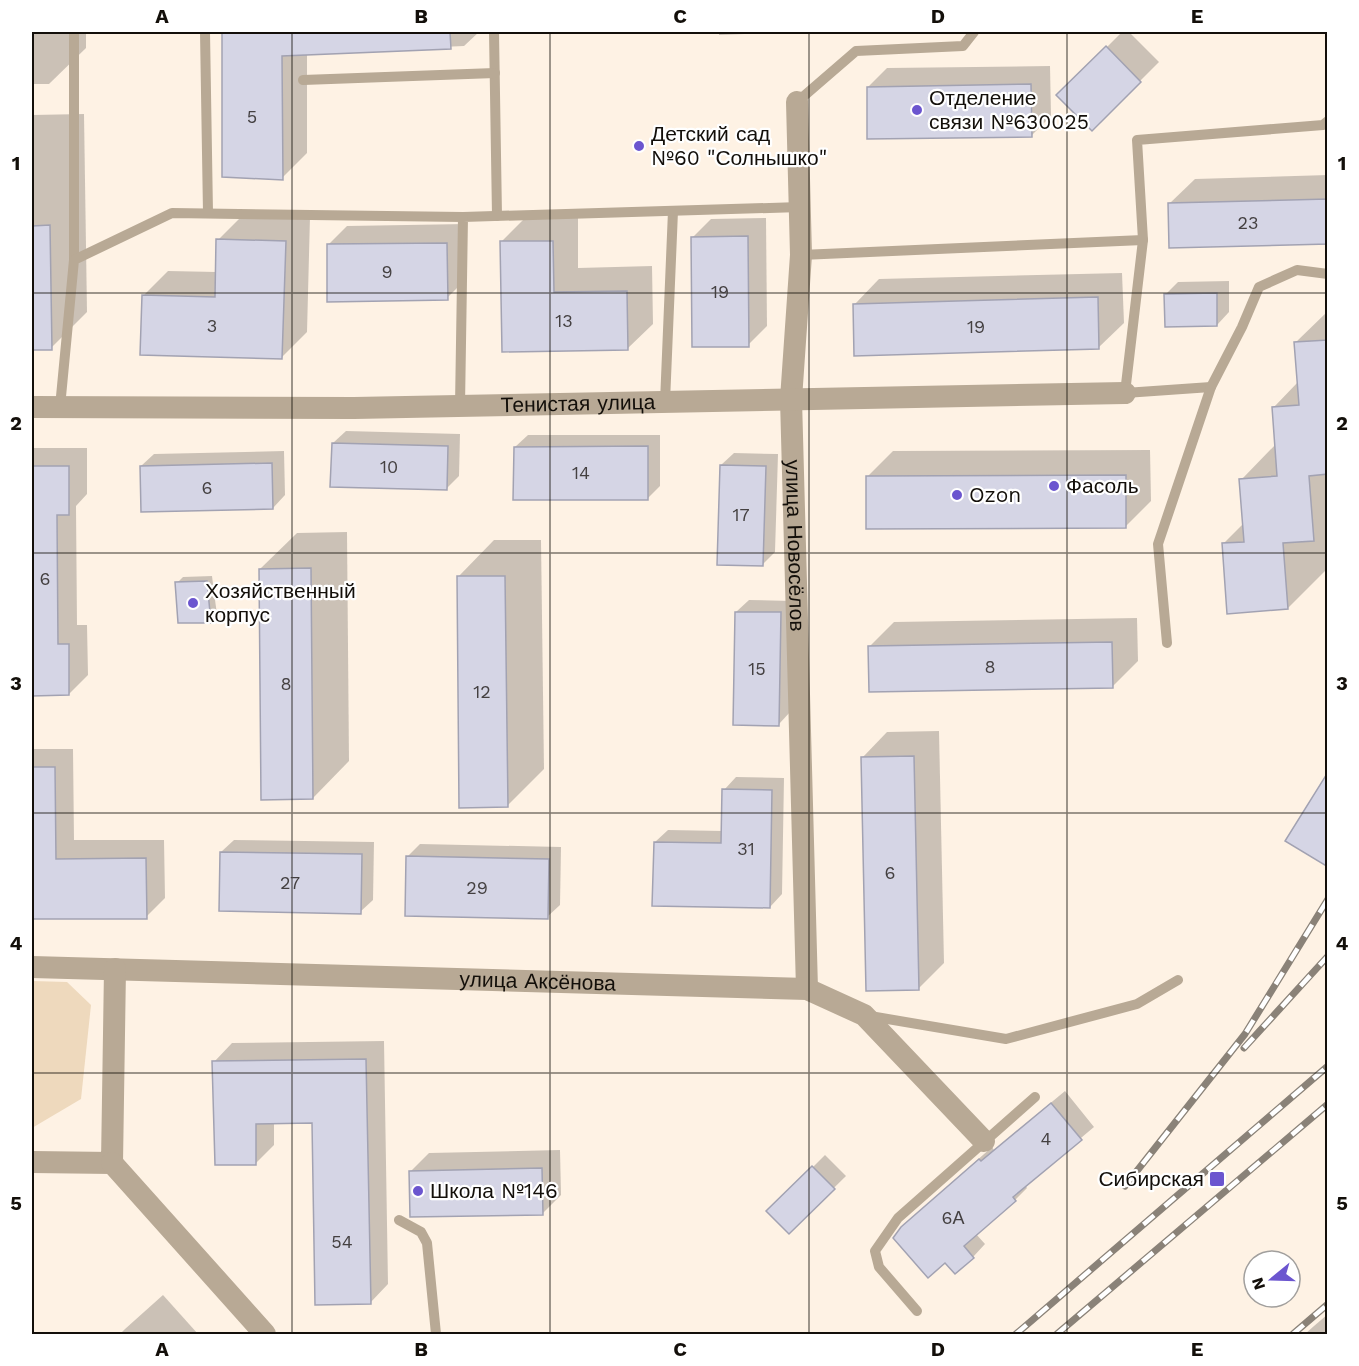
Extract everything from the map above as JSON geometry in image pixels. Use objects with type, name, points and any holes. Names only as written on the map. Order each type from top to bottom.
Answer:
[{"type":"street","name":"улица Новосёлов","points":[[797,102],[801,255],[791,399],[807,989]]},
{"type":"street","name":"Тенистая улица","points":[[32,407],[354,408],[1125,393]]},
{"type":"street","name":"улица Аксёнова","points":[[32,967],[807,989],[864,1015],[984,1141]]},
{"type":"street","points":[[115,969],[112,1163],[265,1335]]},
{"type":"street","points":[[32,1162],[112,1163]]},
{"type":"lane","points":[[60,407],[74,260],[74,32]]},
{"type":"lane","points":[[205,32],[208,213]]},
{"type":"lane","points":[[494,32],[497,216]]},
{"type":"lane","points":[[797,102],[856,51],[963,46],[974,32]]},
{"type":"lane","points":[[303,80],[495,73]]},
{"type":"lane","points":[[1211,387],[1125,393],[1143,240],[1137,141],[1328,122]]},
{"type":"lane","points":[[74,260],[172,213],[463,217],[800,207]]},
{"type":"lane","points":[[665,402],[673,211]]},
{"type":"lane","points":[[460,406],[463,217]]},
{"type":"lane","points":[[801,255],[1143,240]]},
{"type":"lane","points":[[1167,643],[1158,544],[1211,387],[1260,287],[1297,270],[1328,274]]},
{"type":"lane","points":[[864,1015],[1006,1039],[1137,1004],[1178,981]]},
{"type":"lane","points":[[917,1311],[879,1267],[875,1251],[898,1218],[1035,1097]]},
{"type":"lane","points":[[399,1220],[421,1232],[427,1243],[436,1335]]},
{"type":"shaded area","points":[[32,981],[67,982],[91,1005],[81,1099],[32,1128]]},
{"type":"building","points":[[222,32],[450,32],[451,49],[282,56],[283,180],[222,177]]},
{"type":"building","points":[[1106,46],[1141,82],[1092,131],[1056,95]]},
{"type":"building","points":[[1031,84],[1032,137],[867,139],[867,87]]},
{"type":"building","points":[[1328,199],[1328,244],[1169,248],[1168,203]]},
{"type":"building","points":[[50,225],[52,350],[32,350],[32,226]]},
{"type":"building","points":[[748,236],[749,347],[692,347],[691,237]]},
{"type":"building","points":[[216,239],[286,241],[282,359],[140,355],[142,295],[215,297]]},
{"type":"building","points":[[500,241],[553,241],[554,292],[627,291],[628,350],[502,352]]},
{"type":"building","points":[[447,243],[448,300],[327,302],[327,244]]},
{"type":"building","points":[[1217,293],[1217,326],[1165,327],[1164,294]]},
{"type":"building","points":[[1098,297],[1099,349],[854,356],[853,304]]},
{"type":"building","points":[[1328,340],[1328,474],[1309,476],[1314,541],[1283,543],[1288,609],[1227,614],[1222,543],[1244,542],[1239,479],[1277,476],[1272,407],[1299,405],[1294,342]]},
{"type":"building","points":[[332,443],[448,446],[447,490],[330,487]]},
{"type":"building","points":[[648,446],[648,500],[513,500],[514,447]]},
{"type":"building","points":[[272,463],[273,509],[141,512],[140,466]]},
{"type":"building","points":[[720,465],[766,466],[763,566],[717,565]]},
{"type":"building","points":[[32,466],[69,466],[69,515],[57,515],[58,644],[69,644],[69,695],[32,696]]},
{"type":"building","points":[[1126,475],[1126,528],[866,529],[866,476]]},
{"type":"building","points":[[311,568],[313,799],[261,800],[259,569]]},
{"type":"building","points":[[457,576],[505,576],[508,807],[459,808]]},
{"type":"building","name":"Хозяйственный корпус","points":[[207,581],[211,623],[178,623],[175,582]]},
{"type":"building","points":[[735,612],[781,612],[779,726],[733,725]]},
{"type":"building","points":[[1112,642],[1113,688],[869,692],[868,646]]},
{"type":"building","points":[[914,756],[919,990],[866,991],[861,757]]},
{"type":"building","points":[[32,767],[55,767],[56,859],[146,858],[147,919],[32,919]]},
{"type":"building","points":[[1328,772],[1328,867],[1285,841]]},
{"type":"building","points":[[722,789],[772,790],[770,908],[652,906],[654,842],[721,843]]},
{"type":"building","points":[[220,852],[362,854],[361,914],[219,911]]},
{"type":"building","points":[[406,856],[549,859],[548,919],[405,916]]},
{"type":"building","points":[[366,1059],[371,1304],[315,1305],[312,1123],[256,1124],[256,1165],[215,1165],[212,1061]]},
{"type":"building","points":[[1051,1103],[1082,1140],[1013,1197],[1016,1201],[964,1246],[974,1258],[955,1274],[945,1263],[928,1278],[893,1238],[901,1227],[979,1159],[981,1161]]},
{"type":"building","points":[[812,1166],[835,1189],[789,1234],[766,1211]]},
{"type":"building","points":[[542,1168],[543,1215],[410,1217],[409,1171]]},
{"type":"railway","points":[[1125,1186],[1245,1034],[1328,899]]},
{"type":"railway","points":[[1244,1048],[1328,956]]},
{"type":"railway","points":[[1016,1334],[1328,1066]]},
{"type":"railway","points":[[1057,1334],[1328,1104]]},
{"type":"railway","points":[[1293,1334],[1328,1304]]},
{"type":"place","name":"Отделение связи №630025","points":[[917,110]]},
{"type":"place","name":"Детский сад №60 \"Солнышко\"","points":[[639,146]]},
{"type":"place","name":"Фасоль","points":[[1054,486]]},
{"type":"place","name":"Ozon","points":[[957,495]]},
{"type":"place","name":"Хозяйственный корпус","points":[[193,603]]},
{"type":"place","name":"Сибирская","points":[[1217,1179]]},
{"type":"place","name":"Школа №146","points":[[418,1191]]}]
